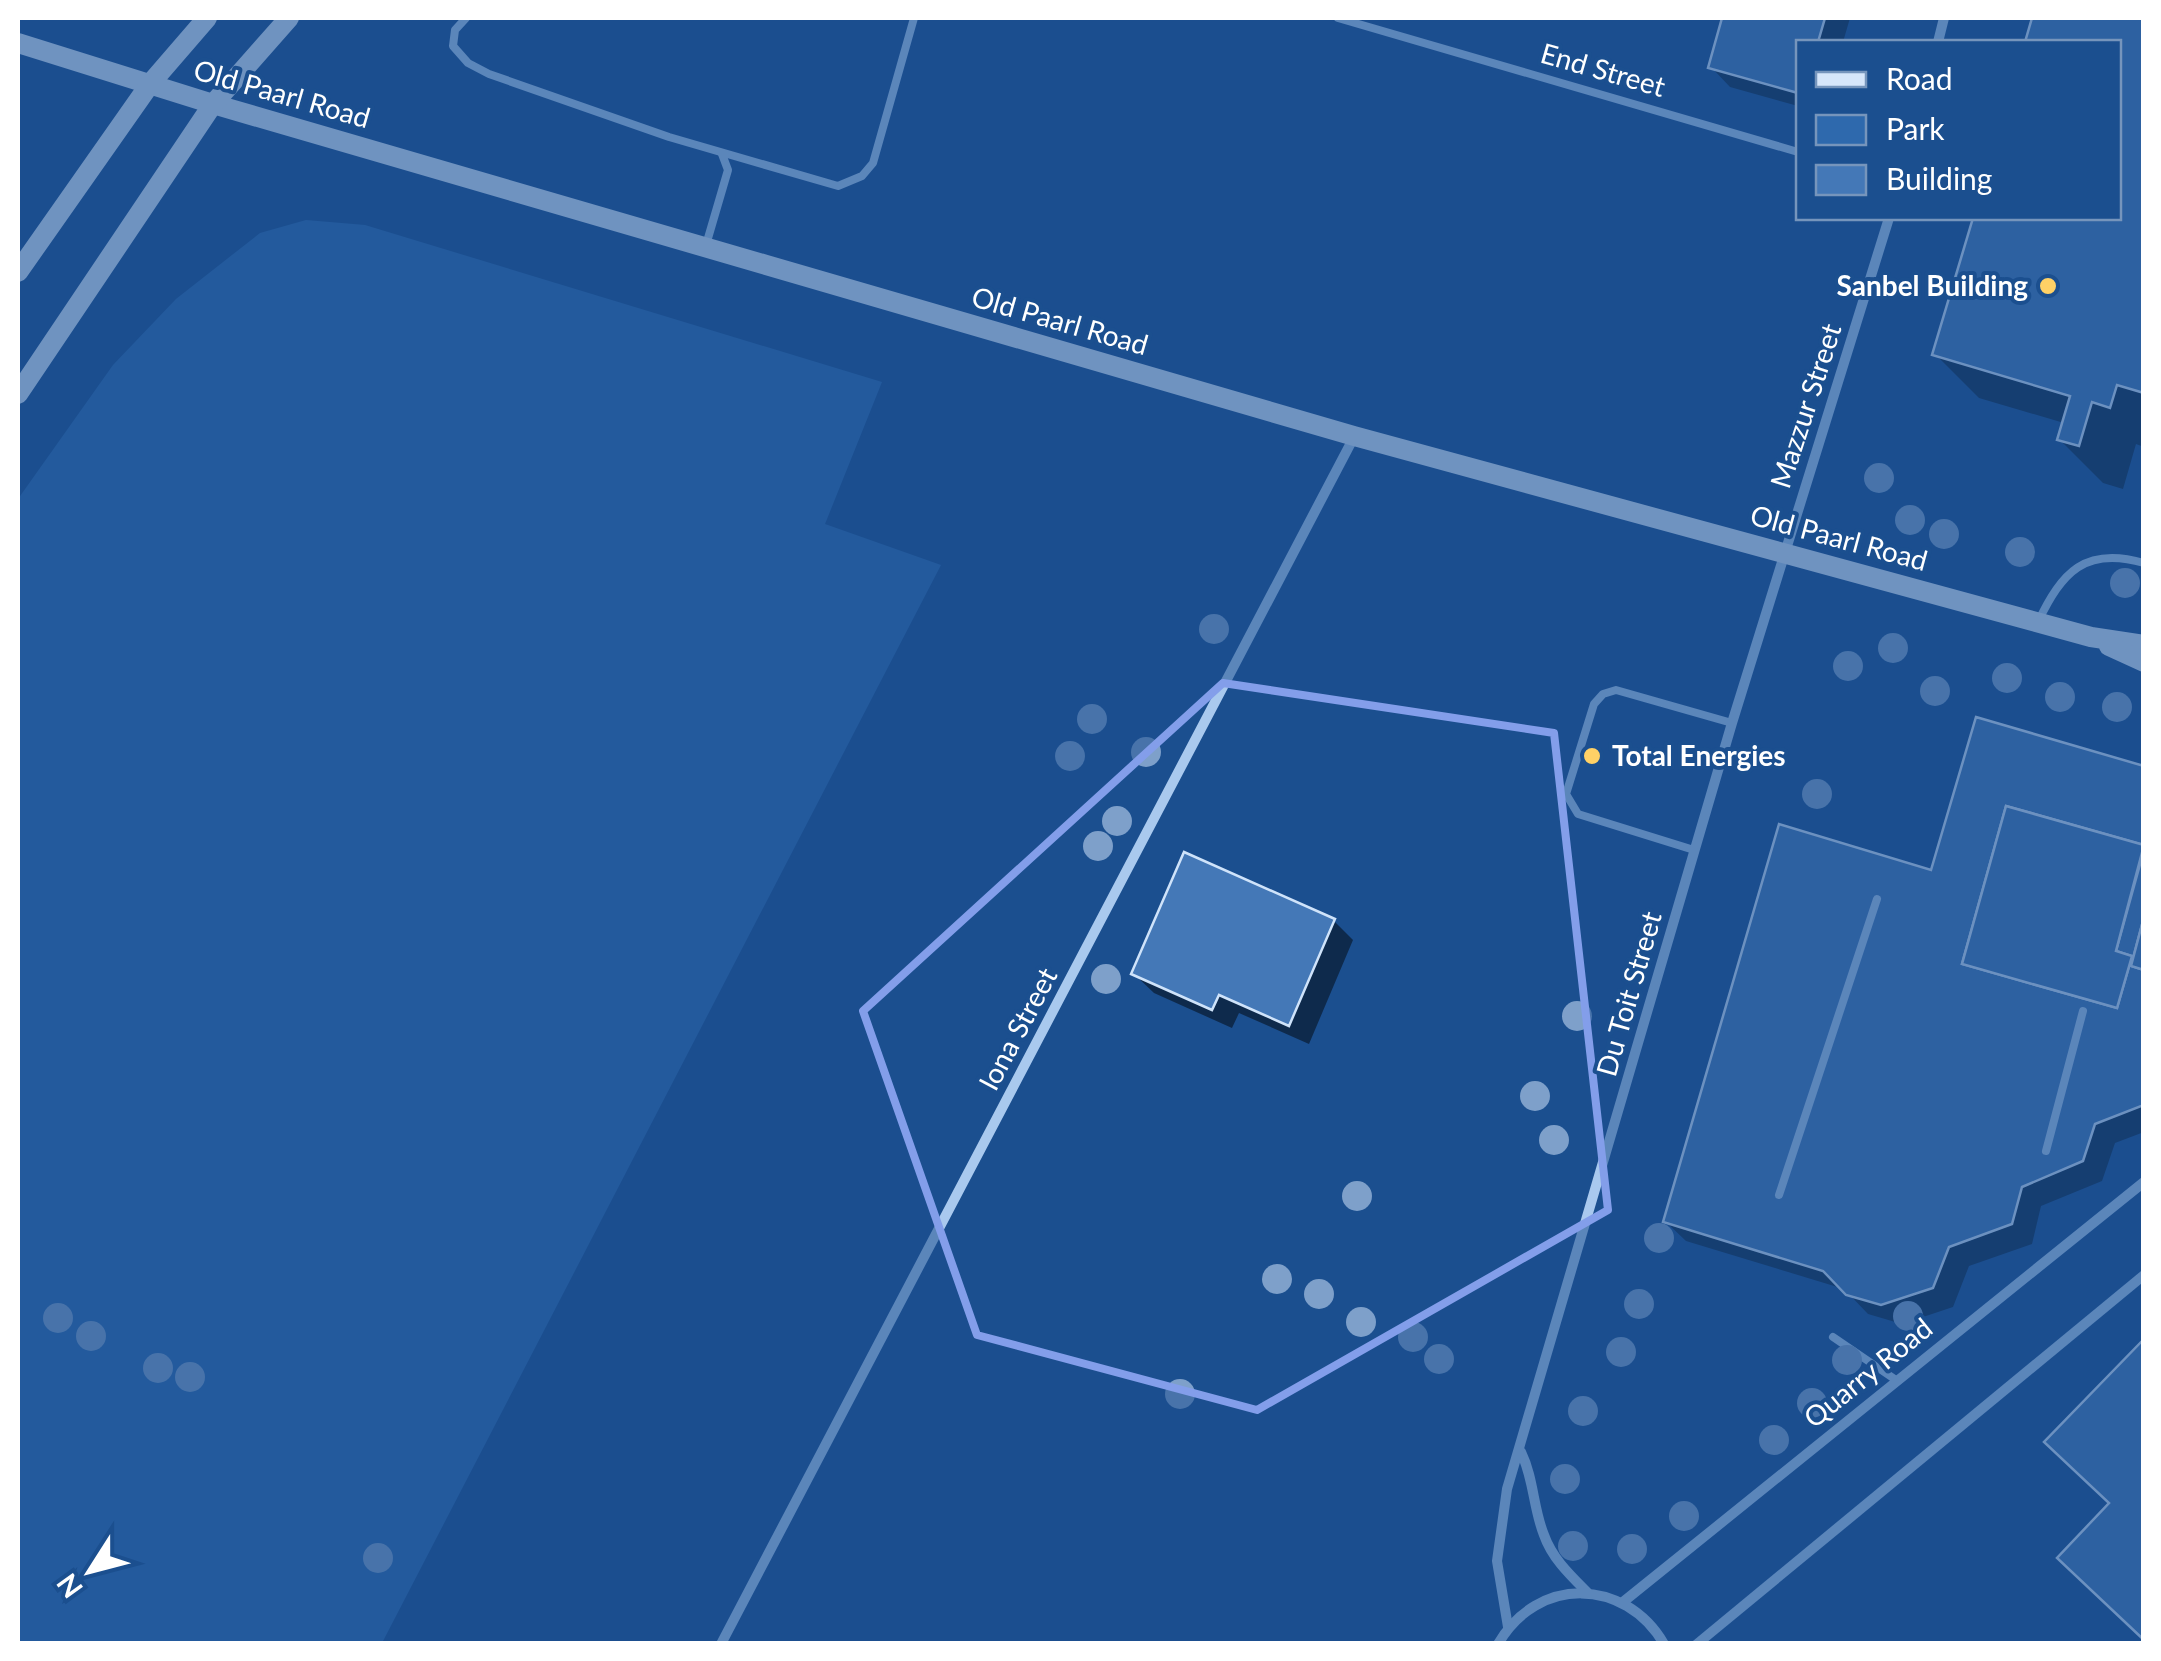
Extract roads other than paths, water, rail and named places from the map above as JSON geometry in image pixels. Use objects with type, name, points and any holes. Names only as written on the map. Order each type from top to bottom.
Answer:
[{"type":"main road","points":[[18,272],[150,84],[207,18]]},
{"type":"main road","points":[[18,394],[213,104],[289,18]]},
{"type":"main road","name":"Old Paarl Road","points":[[18,43],[213,104],[1354,436],[1783,550],[2090,637],[2144,645]]},
{"type":"main road","name":"Old Paarl Road","points":[[2090,637],[2144,662]]},
{"type":"street","name":"Mazzur Street","points":[[1783,550],[1888,220]]},
{"type":"street","name":"Iona Street","points":[[721,1644],[1354,436]]},
{"type":"street","name":"Du Toit Street","points":[[1508,1627],[1497,1561],[1507,1490],[1694,850],[1770,608],[1783,550]]},
{"type":"street","name":"Quarry Road","points":[[1623,1602],[2144,1182]]},
{"type":"street","points":[[1697,1644],[2144,1275]]},
{"type":"street","points":[[1521,1452],[1532,1476],[1544,1536],[1562,1566],[1587,1592]]},
{"type":"street","points":[[1498,1644],[1508,1627],[1550,1597],[1587,1592],[1623,1602],[1649,1622],[1664,1644]]},
{"type":"lane","points":[[466,18],[455,30],[453,46],[468,62],[489,74],[827,186],[838,186],[862,176],[874,163],[914,18]]},
{"type":"lane","name":"End Street","points":[[1338,18],[1796,151]]},
{"type":"lane","points":[[706,245],[728,170],[721,153]]},
{"type":"lane","points":[[2038,622],[2054,587],[2081,565],[2115,554],[2144,563]]},
{"type":"lane","points":[[1694,850],[1578,814],[1570,807],[1566,794],[1594,704],[1603,694],[1616,690],[1732,723]]},
{"type":"lane","points":[[1779,1194],[1877,899]]},
{"type":"lane","points":[[2046,1151],[2084,1012]]},
{"type":"lane","points":[[1832,1337],[1896,1380]]},
{"type":"place","name":"Sanbel Building","points":[[2048,286]]},
{"type":"place","name":"Total Energies","points":[[1592,756]]}]
